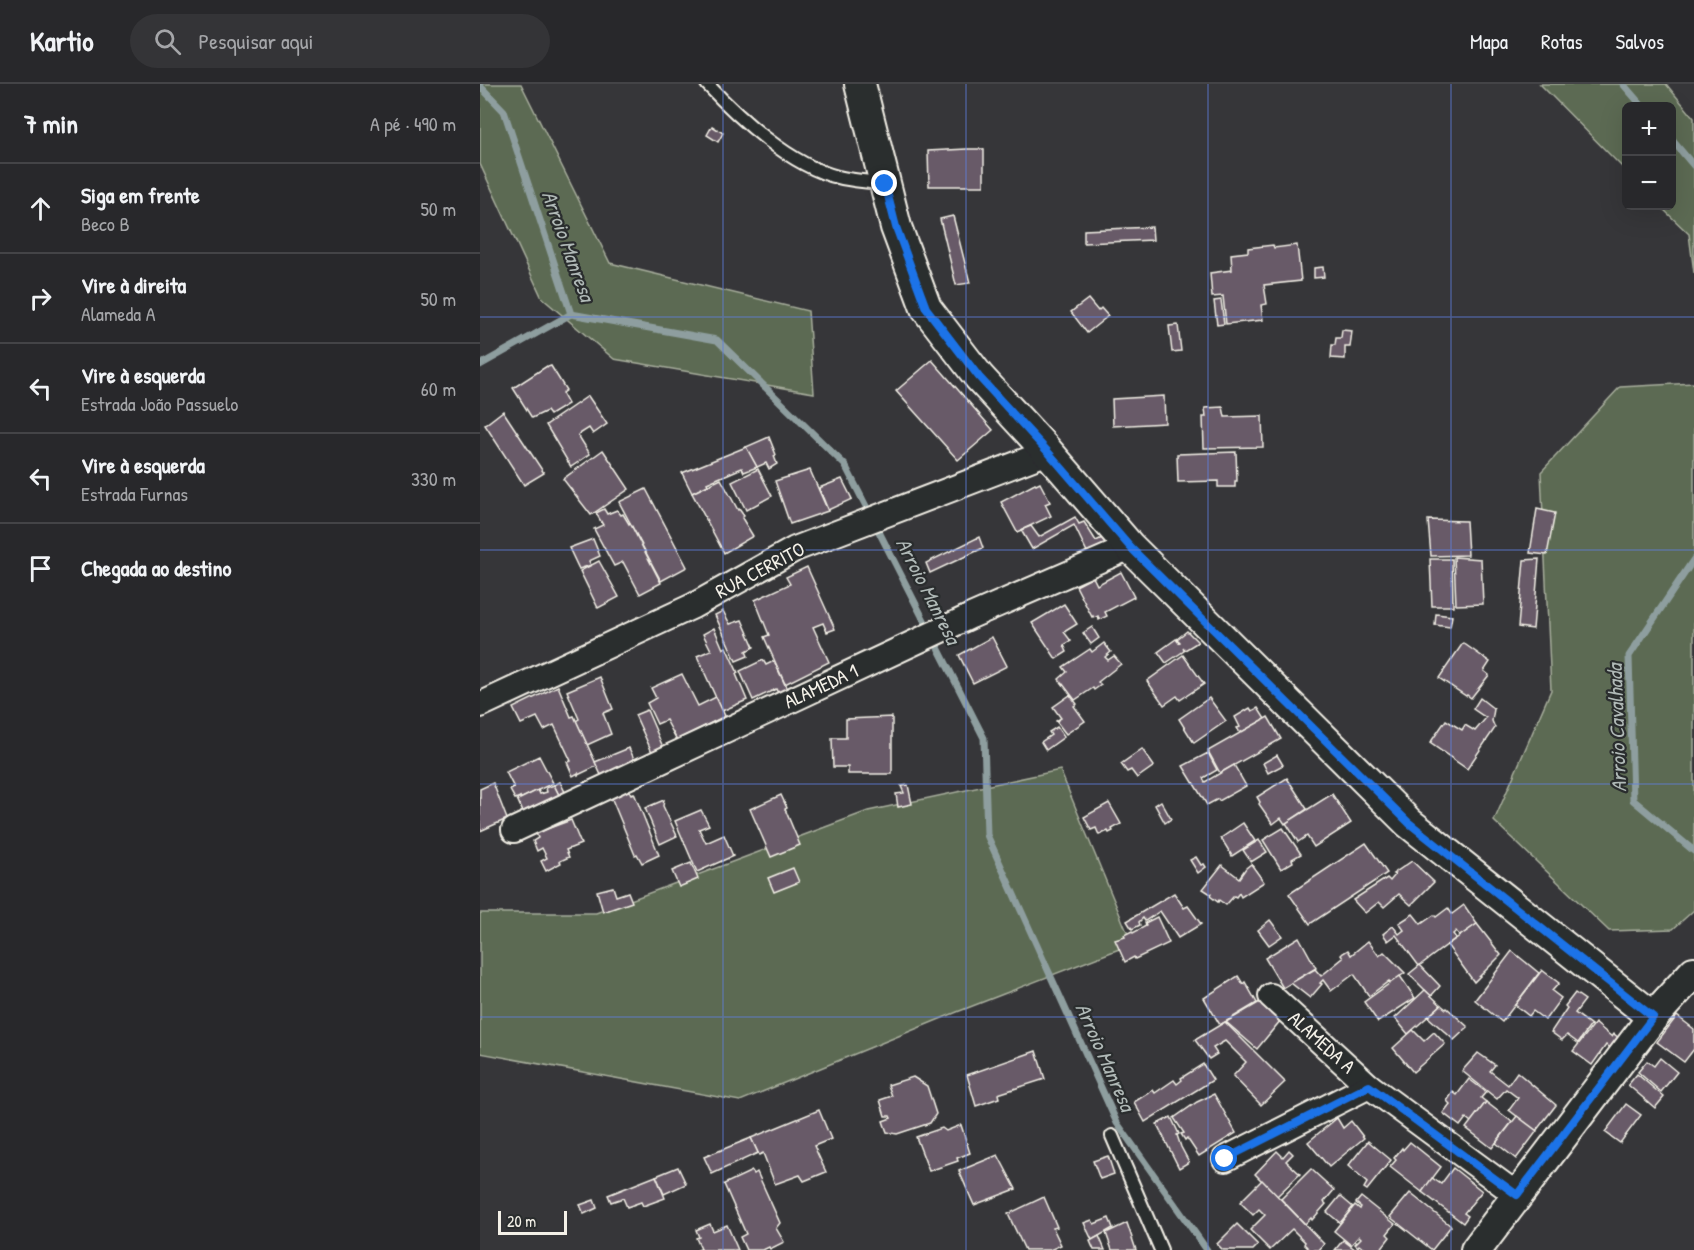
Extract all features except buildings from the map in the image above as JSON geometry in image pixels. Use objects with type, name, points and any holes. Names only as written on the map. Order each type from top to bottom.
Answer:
[{"type":"street","points":[[860,84],[896,227],[926,308],[979,377],[1130,547],[1409,823],[1653,1017]]},
{"type":"street","name":"RUA CERRITO","points":[[480,705],[693,606],[795,549],[1048,452]]},
{"type":"street","name":"ALAMEDA 1","points":[[514,830],[971,616],[1130,547]]},
{"type":"street","points":[[1476,1250],[1653,1017],[1694,972]]},
{"type":"street","name":"ALAMEDA A","points":[[1271,996],[1369,1086],[1517,1195]]},
{"type":"street","points":[[1225,1159],[1369,1086]]},
{"type":"lane","points":[[707,84],[757,131],[801,163],[837,177],[885,184]]},
{"type":"lane","points":[[1112,1136],[1161,1250]]},
{"type":"green space","points":[[480,84],[521,84],[610,263],[808,311],[814,393],[614,359],[542,298],[480,164]]},
{"type":"green space","points":[[1540,84],[1666,84],[1694,118],[1694,273],[1689,234],[1664,210],[1676,210],[1676,102],[1622,102],[1622,167]]},
{"type":"green space","points":[[1694,383],[1694,910],[1673,929],[1609,931],[1494,821],[1551,690],[1541,472],[1620,387]]},
{"type":"green space","points":[[1060,770],[1132,944],[957,1012],[740,1101],[480,1053],[480,913],[596,913],[868,811]]},
{"type":"waterway","name":"Arroio Cavalhada","points":[[1623,84],[1639,102]]},
{"type":"waterway","name":"Arroio Manresa","points":[[480,86],[504,111],[571,314],[717,340],[845,465],[984,738],[987,835],[1117,1123],[1207,1250]]},
{"type":"waterway","name":"Arroio Cavalhada","points":[[1676,145],[1694,166]]},
{"type":"waterway","points":[[480,365],[571,314]]},
{"type":"waterway","name":"Arroio Cavalhada","points":[[1694,559],[1629,656],[1633,800],[1694,851]]},
{"type":"route","points":[[885,184],[896,227],[926,308],[979,377],[1130,547],[1409,823],[1653,1017],[1517,1195],[1369,1086],[1225,1159]]}]
